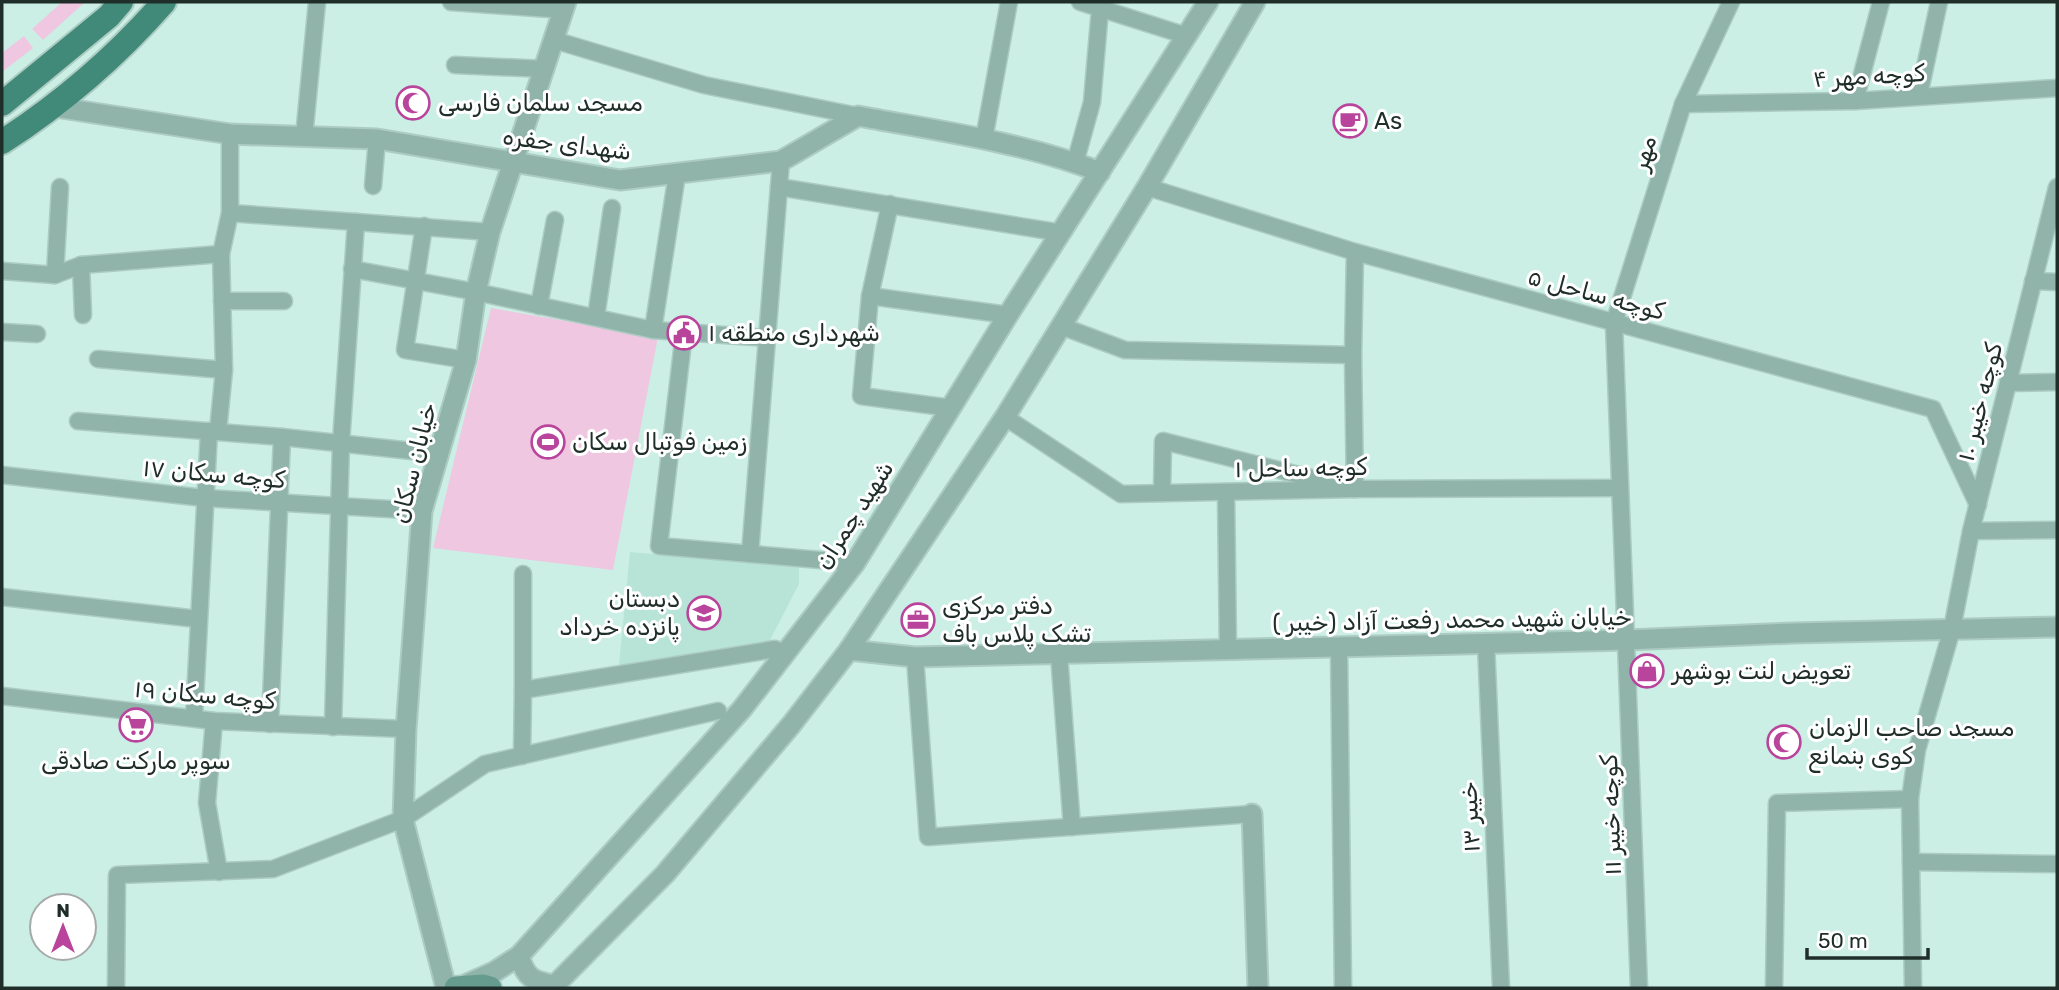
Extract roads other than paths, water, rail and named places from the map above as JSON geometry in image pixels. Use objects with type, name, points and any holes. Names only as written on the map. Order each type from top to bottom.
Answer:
[{"type":"main road","points":[[2,104],[109,16],[121,2]]},
{"type":"main road","points":[[2,142],[54,107],[89,79],[164,2]]},
{"type":"main road","points":[[455,988],[490,988]]},
{"type":"street","points":[[304,137],[317,2]]},
{"type":"street","points":[[451,2],[565,6]]},
{"type":"street","points":[[984,139],[1009,2]]},
{"type":"street","points":[[1080,2],[1187,36]]},
{"type":"street","name":"شهید چمران","points":[[455,988],[494,972],[519,956],[742,709],[855,563],[1008,315],[1208,2]]},
{"type":"street","points":[[519,956],[523,971],[535,982],[553,987],[665,874],[791,725],[849,650],[1005,417],[1147,187],[1255,2]]},
{"type":"street","name":"مهر","points":[[1620,488],[1614,323],[1682,104],[1731,2]]},
{"type":"street","points":[[1855,101],[1881,2]]},
{"type":"street","points":[[1919,95],[1939,2]]},
{"type":"street","name":"خیابان سکان","points":[[455,988],[403,819],[406,729],[422,511],[466,360],[476,292],[490,232],[511,162],[565,6]]},
{"type":"street","points":[[1075,163],[1092,102],[1100,9]]},
{"type":"street","points":[[554,40],[704,85],[984,139],[1100,172]]},
{"type":"street","points":[[455,65],[545,69]]},
{"type":"street","name":"کوچه مهر ۴","points":[[1682,104],[1855,101],[2057,88]]},
{"type":"street","name":"شهدای جفره","points":[[54,107],[230,134],[377,139],[620,180],[781,161],[858,116]]},
{"type":"street","points":[[194,718],[204,498],[224,369],[221,254],[230,214],[230,134]]},
{"type":"street","points":[[373,186],[377,139]]},
{"type":"street","points":[[750,554],[781,161]]},
{"type":"street","points":[[653,330],[677,174]]},
{"type":"street","points":[[55,275],[60,187]]},
{"type":"street","points":[[779,187],[1062,233]]},
{"type":"street","name":"کوچه ساحل ۵","points":[[1147,187],[1355,252],[1933,410],[1978,505]]},
{"type":"street","name":"کوچه خیبر ۱۰","points":[[1913,988],[1910,799],[1917,750],[1952,629],[1971,531],[2057,187]]},
{"type":"street","points":[[890,204],[870,296],[861,396],[951,408]]},
{"type":"street","points":[[596,317],[612,208]]},
{"type":"street","points":[[230,214],[490,232]]},
{"type":"street","points":[[539,306],[555,220]]},
{"type":"street","points":[[332,727],[341,443],[356,222]]},
{"type":"street","points":[[424,226],[405,350],[466,360]]},
{"type":"street","points":[[1162,493],[1163,441],[1355,489],[1355,252]]},
{"type":"street","points":[[2,271],[55,275],[81,265],[221,254]]},
{"type":"street","points":[[81,265],[83,315]]},
{"type":"street","points":[[352,269],[653,330],[768,338]]},
{"type":"street","points":[[2033,281],[2057,282]]},
{"type":"street","points":[[870,296],[1008,315]]},
{"type":"street","points":[[222,301],[284,300]]},
{"type":"street","points":[[1061,326],[1125,349],[1353,355]]},
{"type":"street","points":[[2,332],[37,334]]},
{"type":"street","points":[[684,333],[659,546],[855,563]]},
{"type":"street","points":[[98,359],[224,369]]},
{"type":"street","points":[[2008,383],[2057,382]]},
{"type":"street","name":"کوچه ساحل ۱","points":[[1005,417],[1122,494],[1355,489],[1620,488]]},
{"type":"street","points":[[78,421],[282,437],[440,454]]},
{"type":"street","points":[[270,724],[282,437]]},
{"type":"street","name":"کوچه سکان ۱۷","points":[[2,475],[204,498],[422,511]]},
{"type":"street","name":"کوچه خیبر ۱۱","points":[[1620,488],[1628,640],[1639,988]]},
{"type":"street","points":[[1226,492],[1228,650]]},
{"type":"street","points":[[1971,531],[2057,530]]},
{"type":"street","points":[[522,756],[523,574]]},
{"type":"street","points":[[2,597],[198,619]]},
{"type":"street","name":"( خیبر) خیابان شهید محمد رفعت آزاد","points":[[849,650],[915,657],[2057,627]]},
{"type":"street","name":"خیبر ۱۳","points":[[1486,644],[1501,988]]},
{"type":"street","points":[[1339,647],[1343,988]]},
{"type":"street","points":[[523,691],[775,649],[785,654]]},
{"type":"street","points":[[1059,654],[1072,827]]},
{"type":"street","points":[[915,657],[928,837],[1252,814],[1258,988]]},
{"type":"street","name":"کوچه سکان ۱۹","points":[[2,696],[214,721],[406,729]]},
{"type":"street","points":[[116,988],[117,874],[273,869],[403,819],[485,764],[718,711]]},
{"type":"street","points":[[214,721],[207,803],[219,872]]},
{"type":"street","points":[[1774,988],[1777,803],[1910,799]]},
{"type":"street","points":[[1911,862],[2057,864]]},
{"type":"place","name":"مسجد سلمان فارسی","points":[[413,103]]},
{"type":"place","name":"As","points":[[1350,121]]},
{"type":"place","name":"شهرداری منطقه ١","points":[[684,333]]},
{"type":"place","name":"زمین فوتبال سکان","points":[[548,442]]},
{"type":"place","name":"دبستان پانزده خرداد","points":[[704,613]]},
{"type":"place","name":"دفتر مرکزی تشک پلاس باف","points":[[918,620]]},
{"type":"place","name":"تعویض لنت بوشهر","points":[[1647,671]]},
{"type":"place","name":"سوپر مارکت صادقی","points":[[136,725]]},
{"type":"place","name":"مسجد صاحب الزمان کوی بنمانع","points":[[1784,742]]}]
